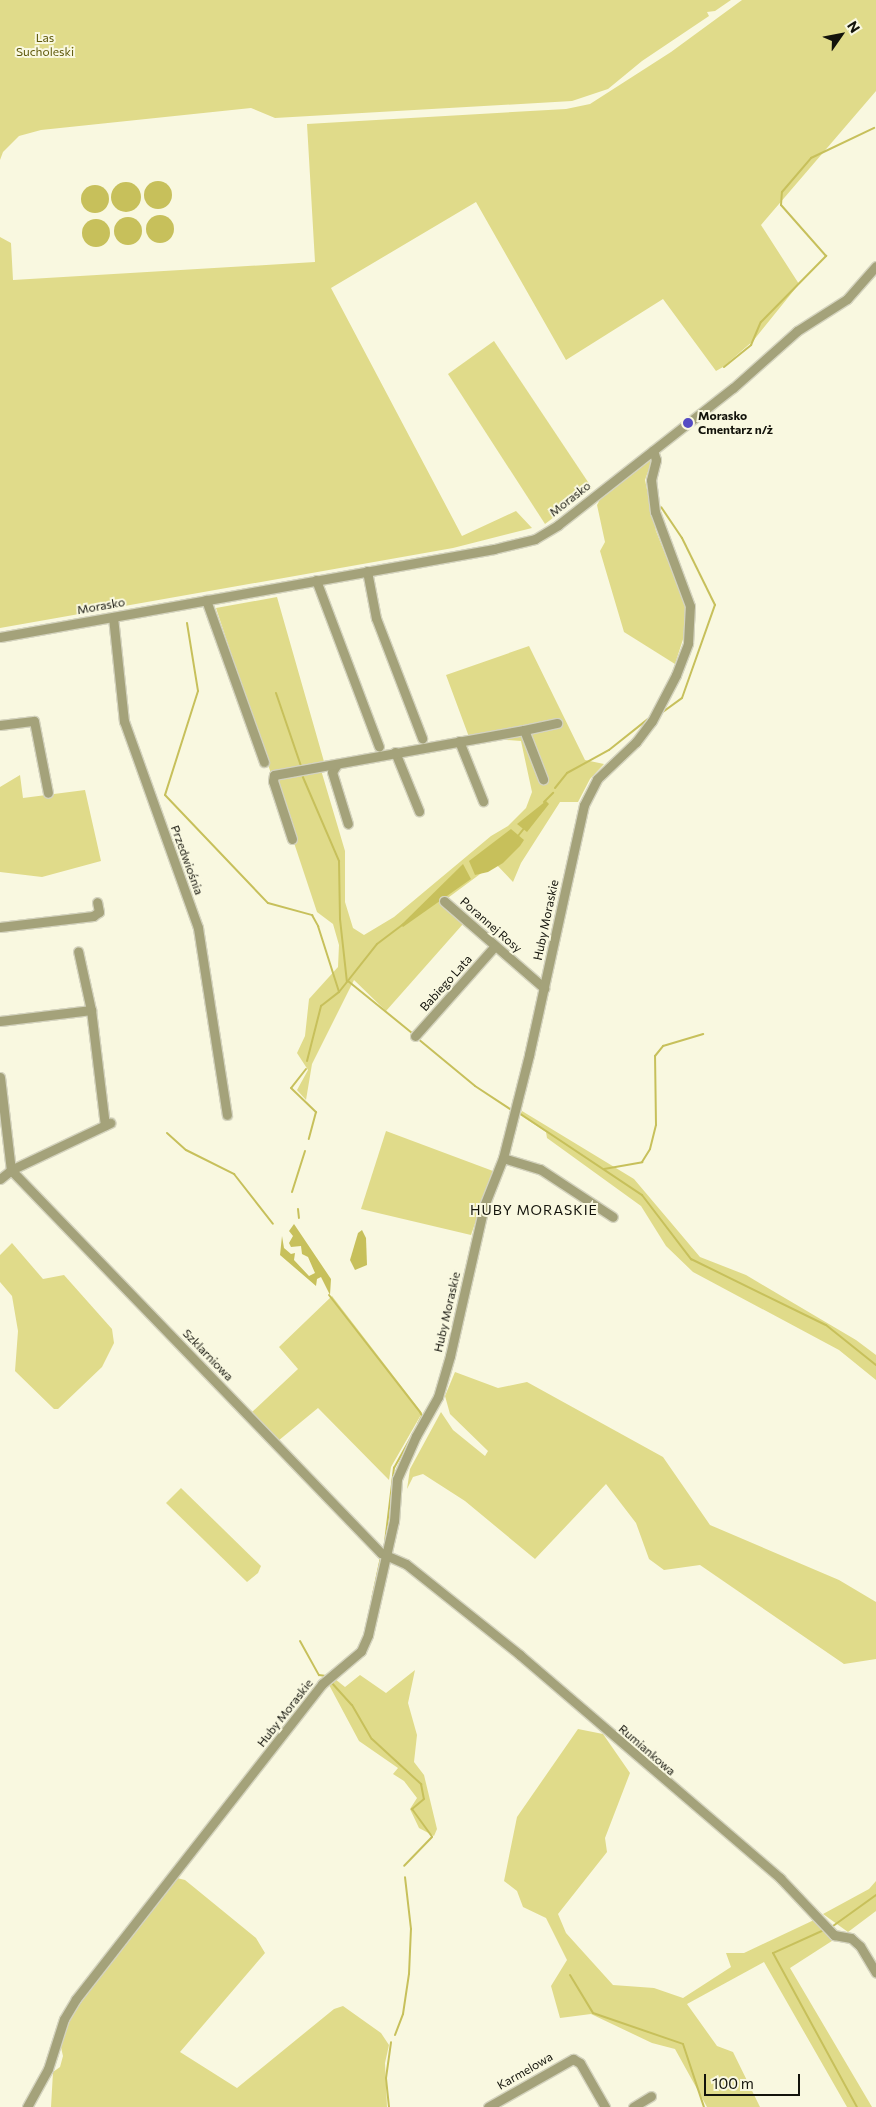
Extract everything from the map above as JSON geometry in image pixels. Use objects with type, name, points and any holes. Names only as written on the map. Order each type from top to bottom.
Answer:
[{"type":"street","name":"Morasko","points":[[0,637],[504,547],[535,539],[558,525],[733,388],[797,331],[847,299],[876,266]]},
{"type":"street","name":"Huby Moraskie","points":[[27,2107],[48,2069],[64,2019],[76,1999],[322,1684],[362,1651],[368,1635],[388,1556],[397,1479],[416,1436],[438,1397],[484,1206],[503,1158],[589,791],[646,731],[676,675],[688,643],[690,606],[655,512],[651,480],[656,460],[653,450]]},
{"type":"street","points":[[367,571],[376,618],[422,738]]},
{"type":"street","points":[[316,580],[379,747]]},
{"type":"street","points":[[206,600],[264,762]]},
{"type":"street","name":"Przedwiośnia","points":[[113,617],[124,721],[198,928],[227,1116]]},
{"type":"street","points":[[0,725],[34,721],[48,793]]},
{"type":"street","points":[[292,839],[272,778],[395,752],[557,723]]},
{"type":"street","points":[[524,730],[543,779]]},
{"type":"street","points":[[459,741],[483,800]]},
{"type":"street","points":[[395,752],[418,811]]},
{"type":"street","points":[[337,764],[332,772],[348,824]]},
{"type":"street","name":"Porannej Rosy","points":[[444,901],[544,988]]},
{"type":"street","points":[[0,927],[93,916],[99,912],[97,902]]},
{"type":"street","name":"Babiego Lata","points":[[415,1036],[495,946]]},
{"type":"street","points":[[0,1179],[11,1170],[108,1124],[91,1010],[78,950]]},
{"type":"street","points":[[0,1021],[91,1010]]},
{"type":"street","points":[[0,1077],[11,1170]]},
{"type":"street","points":[[503,1158],[540,1169],[613,1217]]},
{"type":"street","name":"Szklarniowa","points":[[11,1170],[381,1553],[388,1556]]},
{"type":"street","name":"Rumiankowa","points":[[388,1556],[406,1564],[512,1649],[713,1824],[751,1852],[780,1878],[834,1935],[850,1938],[860,1946],[876,1973]]},
{"type":"street","name":"Karmelowa","points":[[488,2107],[570,2060],[576,2060],[605,2107]]},
{"type":"street","points":[[633,2107],[651,2096]]},
{"type":"green space","name":"Las Sucholeski","points":[[0,0],[731,0],[715,11],[707,12],[709,16],[642,61],[608,89],[572,101],[275,118],[251,108],[41,130],[19,136],[3,152],[0,160]]},
{"type":"green space","points":[[742,0],[876,0],[876,91],[761,225],[799,284],[753,341],[723,367],[716,371],[663,299],[566,360],[476,202],[331,288],[462,536],[516,511],[532,528],[453,548],[0,628],[0,237],[11,243],[13,280],[315,262],[307,124],[566,109],[590,104],[671,52]]},
{"type":"green space","points":[[494,341],[592,488],[545,524],[448,374]]},
{"type":"green space","points":[[649,457],[651,463],[645,480],[656,531],[685,604],[686,630],[675,664],[624,632],[600,551],[605,542],[597,505],[603,494]]},
{"type":"green space","points":[[277,597],[325,765],[321,770],[345,851],[345,902],[353,928],[364,935],[394,917],[491,836],[508,826],[526,808],[532,792],[521,741],[469,737],[446,675],[529,646],[585,760],[604,764],[590,779],[578,802],[560,802],[521,863],[513,882],[495,863],[441,903],[463,924],[386,1011],[354,980],[312,1064],[306,1100],[297,1090],[308,1070],[297,1053],[305,1036],[309,999],[338,967],[339,945],[333,924],[317,912],[216,608]]},
{"type":"green space","points":[[20,775],[23,798],[85,790],[101,861],[42,877],[0,872],[0,787]]},
{"type":"green space","points":[[522,1111],[634,1179],[700,1257],[746,1275],[856,1340],[876,1355],[876,1380],[839,1350],[693,1272],[666,1246],[641,1206],[547,1138],[546,1132],[520,1115]]},
{"type":"green space","points":[[386,1131],[493,1171],[471,1235],[361,1209]]},
{"type":"green space","points":[[12,1243],[43,1279],[64,1275],[112,1329],[114,1343],[102,1367],[58,1409],[54,1409],[15,1371],[18,1331],[12,1296],[0,1282],[0,1255]]},
{"type":"green space","points":[[332,1296],[422,1413],[391,1467],[389,1480],[318,1408],[278,1441],[251,1413],[298,1369],[279,1347]]},
{"type":"green space","points":[[455,1372],[498,1388],[527,1382],[663,1457],[710,1525],[839,1580],[876,1602],[876,1659],[844,1664],[700,1565],[664,1570],[649,1559],[636,1523],[606,1484],[535,1559],[465,1501],[423,1474],[413,1477],[407,1489],[410,1469],[441,1412],[453,1430],[485,1456],[488,1451],[450,1414],[445,1396]]},
{"type":"green space","points":[[181,1488],[261,1566],[258,1573],[247,1582],[166,1503]]},
{"type":"green space","points":[[415,1670],[408,1703],[417,1735],[414,1762],[424,1775],[437,1829],[434,1836],[419,1828],[410,1809],[417,1798],[404,1781],[393,1774],[398,1768],[359,1741],[328,1683],[335,1679],[345,1687],[360,1675],[386,1693]]},
{"type":"green space","points":[[578,1729],[603,1734],[630,1773],[605,1838],[607,1852],[558,1914],[566,1933],[613,1985],[654,1988],[683,1998],[731,1967],[726,1953],[744,1953],[814,1920],[835,1939],[790,1968],[872,2107],[847,2107],[764,1962],[687,2004],[717,2046],[733,2052],[760,2107],[707,2107],[675,2049],[652,2043],[591,2014],[560,2018],[551,1986],[567,1960],[546,1918],[523,1907],[517,1891],[504,1881],[517,1817]]},
{"type":"green space","points":[[177,1878],[185,1880],[256,1938],[265,1953],[180,2052],[237,2088],[334,2009],[343,2006],[381,2033],[389,2045],[385,2063],[387,2107],[51,2107],[53,2072],[60,2067],[63,2056],[59,2039],[62,2025],[74,2013],[74,2001],[169,1880]]},
{"type":"green space","points":[[876,1881],[876,1911],[848,1932],[823,1914],[869,1889]]},
{"type":"shaded area","points":[[158,181],[168,185],[172,195],[168,205],[158,209],[148,205],[144,195],[148,185]]},
{"type":"shaded area","points":[[126,182],[136,187],[141,197],[136,207],[126,212],[116,207],[111,197],[116,187]]},
{"type":"shaded area","points":[[95,185],[105,189],[109,199],[105,209],[95,213],[85,209],[81,199],[85,189]]},
{"type":"shaded area","points":[[160,215],[170,219],[174,229],[170,239],[160,243],[150,239],[146,229],[150,219]]},
{"type":"shaded area","points":[[128,217],[138,221],[142,231],[138,241],[128,245],[118,241],[114,231],[118,221]]},
{"type":"shaded area","points":[[96,219],[106,223],[110,233],[106,243],[96,247],[86,243],[82,233],[86,223]]},
{"type":"shaded area","points":[[546,801],[549,804],[527,832],[517,824]]},
{"type":"shaded area","points":[[511,829],[524,840],[520,846],[503,863],[488,872],[475,875],[469,861]]},
{"type":"shaded area","points":[[463,864],[471,879],[403,927],[401,925]]},
{"type":"shaded area","points":[[294,1224],[331,1279],[330,1295],[321,1277],[317,1279],[316,1286],[280,1255],[282,1236],[284,1248],[291,1254],[295,1253],[294,1260],[309,1276],[315,1273],[308,1257],[302,1254],[301,1246],[291,1247],[289,1243],[293,1236],[289,1231]]},
{"type":"shaded area","points":[[362,1230],[366,1238],[367,1265],[355,1270],[350,1260],[358,1233]]},
{"type":"waterway","points":[[724,367],[751,345],[761,322],[826,256],[781,205],[782,192],[811,158],[874,128]]},
{"type":"waterway","points":[[660,714],[682,698],[715,605],[682,538],[661,507]]},
{"type":"waterway","points":[[187,623],[198,691],[165,795],[268,903],[312,915],[318,926],[339,992]]},
{"type":"waterway","points":[[276,693],[301,766]]},
{"type":"waterway","points":[[555,788],[567,773],[609,750],[648,719]]},
{"type":"waterway","points":[[302,775],[339,861],[340,919],[347,982]]},
{"type":"waterway","points":[[544,802],[553,793]]},
{"type":"waterway","points":[[518,836],[525,827]]},
{"type":"waterway","points":[[307,1061],[321,1006],[339,992],[377,944],[404,924]]},
{"type":"waterway","points":[[348,981],[412,1033]]},
{"type":"waterway","points":[[604,1169],[642,1162],[650,1149],[656,1125],[655,1056],[663,1046],[703,1034]]},
{"type":"waterway","points":[[417,1038],[475,1086],[510,1109]]},
{"type":"waterway","points":[[306,1069],[291,1088],[316,1112],[309,1139]]},
{"type":"waterway","points":[[519,1113],[642,1195],[691,1259],[826,1325],[876,1365]]},
{"type":"waterway","points":[[167,1133],[186,1150],[234,1174],[273,1224]]},
{"type":"waterway","points":[[292,1192],[305,1151]]},
{"type":"waterway","points":[[298,1209],[299,1218]]},
{"type":"waterway","points":[[329,1295],[420,1412],[422,1416],[418,1424]]},
{"type":"waterway","points":[[385,1542],[394,1468],[412,1435]]},
{"type":"waterway","points":[[372,1599],[381,1557]]},
{"type":"waterway","points":[[300,1641],[319,1675],[326,1676]]},
{"type":"waterway","points":[[331,1682],[352,1705],[372,1739],[421,1784],[424,1799],[412,1809],[432,1837],[404,1866]]},
{"type":"waterway","points":[[395,2035],[403,2014],[409,1974],[411,1929],[405,1877]]},
{"type":"waterway","points":[[833,1926],[876,1895]]},
{"type":"waterway","points":[[824,1930],[773,1953],[857,2107]]},
{"type":"waterway","points":[[570,1975],[593,2013],[683,2044],[704,2107]]},
{"type":"waterway","points":[[389,2107],[386,2078],[391,2042]]},
{"type":"place","name":"Morasko Cmentarz n/ż","points":[[688,423]]},
{"type":"district","name":"HUBY MORASKIE","points":[[534,1210]]}]
